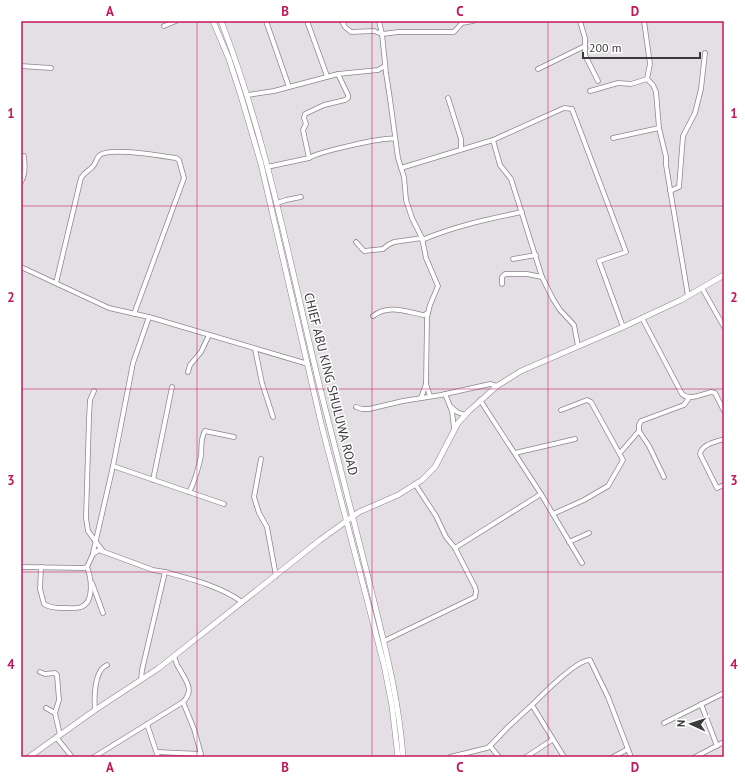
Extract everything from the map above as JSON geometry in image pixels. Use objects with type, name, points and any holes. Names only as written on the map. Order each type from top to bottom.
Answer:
[{"type":"street","points":[[164,26],[176,21]]},
{"type":"street","points":[[214,21],[229,59],[261,164],[322,427],[384,665],[392,706],[398,757]]},
{"type":"street","name":"CHIEF ABU KING SHULUWA ROAD","points":[[221,21],[248,95],[277,203],[318,379],[384,642],[394,688],[402,737],[403,757]]},
{"type":"street","points":[[266,21],[289,86]]},
{"type":"street","points":[[307,21],[327,76]]},
{"type":"street","points":[[342,21],[345,27],[351,32],[374,31],[382,34],[399,32],[454,32],[462,23],[473,21]]},
{"type":"street","points":[[379,21],[382,34],[395,139],[398,158],[404,177],[406,200],[412,218],[422,239],[426,258],[438,286],[426,315],[426,384],[430,396]]},
{"type":"street","points":[[580,21],[585,38],[585,55],[598,81]]},
{"type":"street","points":[[644,21],[650,64],[647,79]]},
{"type":"street","points":[[538,69],[585,46]]},
{"type":"street","points":[[670,191],[679,187],[683,136],[695,113],[701,89],[705,53]]},
{"type":"street","points":[[21,66],[51,68]]},
{"type":"street","points":[[248,95],[274,91],[327,76],[378,70],[385,66]]},
{"type":"street","points":[[378,70],[386,73]]},
{"type":"street","points":[[309,158],[303,130],[306,124],[304,118],[305,114],[324,105],[348,98],[348,94],[338,74]]},
{"type":"street","points":[[590,91],[618,83],[631,84],[647,79]]},
{"type":"street","points":[[647,79],[653,85],[656,92],[659,128],[666,157],[670,191],[688,296]]},
{"type":"street","points":[[448,98],[461,139],[461,149]]},
{"type":"street","points":[[401,168],[493,140],[564,108],[572,109],[626,252],[599,261],[623,327]]},
{"type":"street","points":[[613,138],[659,128]]},
{"type":"street","points":[[267,167],[309,158],[315,154],[387,138],[395,139]]},
{"type":"street","points":[[493,140],[500,165],[511,179],[542,277],[560,310],[574,325],[578,346]]},
{"type":"street","points":[[56,283],[81,178],[84,172],[93,166],[99,155],[105,152],[116,151],[176,158],[179,160],[184,178],[134,314]]},
{"type":"street","points":[[21,182],[25,170],[24,156]]},
{"type":"street","points":[[277,203],[301,197]]},
{"type":"street","points":[[356,242],[364,251],[380,250],[394,242],[422,239],[445,230],[482,220],[522,212]]},
{"type":"street","points":[[513,259],[536,255]]},
{"type":"street","points":[[21,267],[109,308],[149,317],[308,364]]},
{"type":"street","points":[[502,284],[502,276],[506,274],[527,274],[542,277]]},
{"type":"street","points":[[29,757],[95,710],[174,657],[352,516],[398,495],[428,475],[435,467],[454,428],[480,400],[497,386],[521,371],[623,327],[688,296],[724,275]]},
{"type":"street","points":[[288,280],[295,279]]},
{"type":"street","points":[[702,288],[724,327]]},
{"type":"street","points":[[373,316],[382,310],[396,309],[426,315]]},
{"type":"street","points":[[103,613],[87,567],[93,554],[113,466],[133,363],[149,317]]},
{"type":"street","points":[[642,318],[682,394],[689,398],[712,392],[715,393],[724,411]]},
{"type":"street","points":[[188,372],[190,366],[201,352],[209,335]]},
{"type":"street","points":[[255,349],[262,383],[273,417]]},
{"type":"street","points":[[421,398],[426,384]]},
{"type":"street","points":[[356,407],[369,409],[402,400],[445,394],[490,384],[497,386]]},
{"type":"street","points":[[154,480],[172,387]]},
{"type":"street","points":[[94,391],[90,400],[86,518],[88,531],[95,543],[102,550],[129,562],[219,590],[242,602]]},
{"type":"street","points":[[445,394],[450,406],[454,428]]},
{"type":"street","points":[[664,477],[649,446],[639,431],[639,425],[641,421],[684,405],[689,398]]},
{"type":"street","points":[[480,400],[541,494],[582,563]]},
{"type":"street","points":[[553,514],[584,500],[608,486],[623,460],[591,402],[587,400],[561,410]]},
{"type":"street","points":[[450,406],[457,412],[465,415]]},
{"type":"street","points":[[189,492],[193,485],[200,460],[201,440],[206,431],[234,437]]},
{"type":"street","points":[[620,454],[639,431]]},
{"type":"street","points":[[515,453],[575,439]]},
{"type":"street","points":[[724,439],[704,447],[700,454],[717,488],[724,485]]},
{"type":"street","points":[[261,459],[254,497],[259,513],[266,527],[276,576]]},
{"type":"street","points":[[113,466],[224,504]]},
{"type":"street","points":[[384,642],[475,597],[475,587],[455,548],[446,537],[436,516],[415,484]]},
{"type":"street","points":[[455,548],[541,494]]},
{"type":"street","points":[[569,542],[589,532]]},
{"type":"street","points":[[93,554],[102,550]]},
{"type":"street","points":[[21,567],[87,567]]},
{"type":"street","points":[[41,567],[41,594],[44,604],[49,607],[82,607],[90,596],[91,580]]},
{"type":"street","points":[[141,680],[165,572]]},
{"type":"street","points":[[94,757],[182,702],[188,696],[188,686],[174,657]]},
{"type":"street","points":[[450,757],[463,755],[490,746],[508,727],[571,669],[586,660],[590,660],[608,697],[632,757]]},
{"type":"street","points":[[95,710],[97,678],[102,668],[107,665]]},
{"type":"street","points":[[40,672],[45,674],[55,672],[57,675],[59,700],[55,713],[58,736],[72,757]]},
{"type":"street","points":[[664,722],[724,693]]},
{"type":"street","points":[[147,724],[157,755],[201,754],[194,730],[182,702]]},
{"type":"street","points":[[701,704],[717,746]]},
{"type":"street","points":[[532,705],[552,740],[564,757]]},
{"type":"street","points":[[46,708],[55,713]]},
{"type":"street","points":[[526,757],[552,740]]},
{"type":"street","points":[[695,757],[724,742]]},
{"type":"street","points":[[490,746],[499,757]]},
{"type":"street","points":[[613,757],[628,749]]}]
